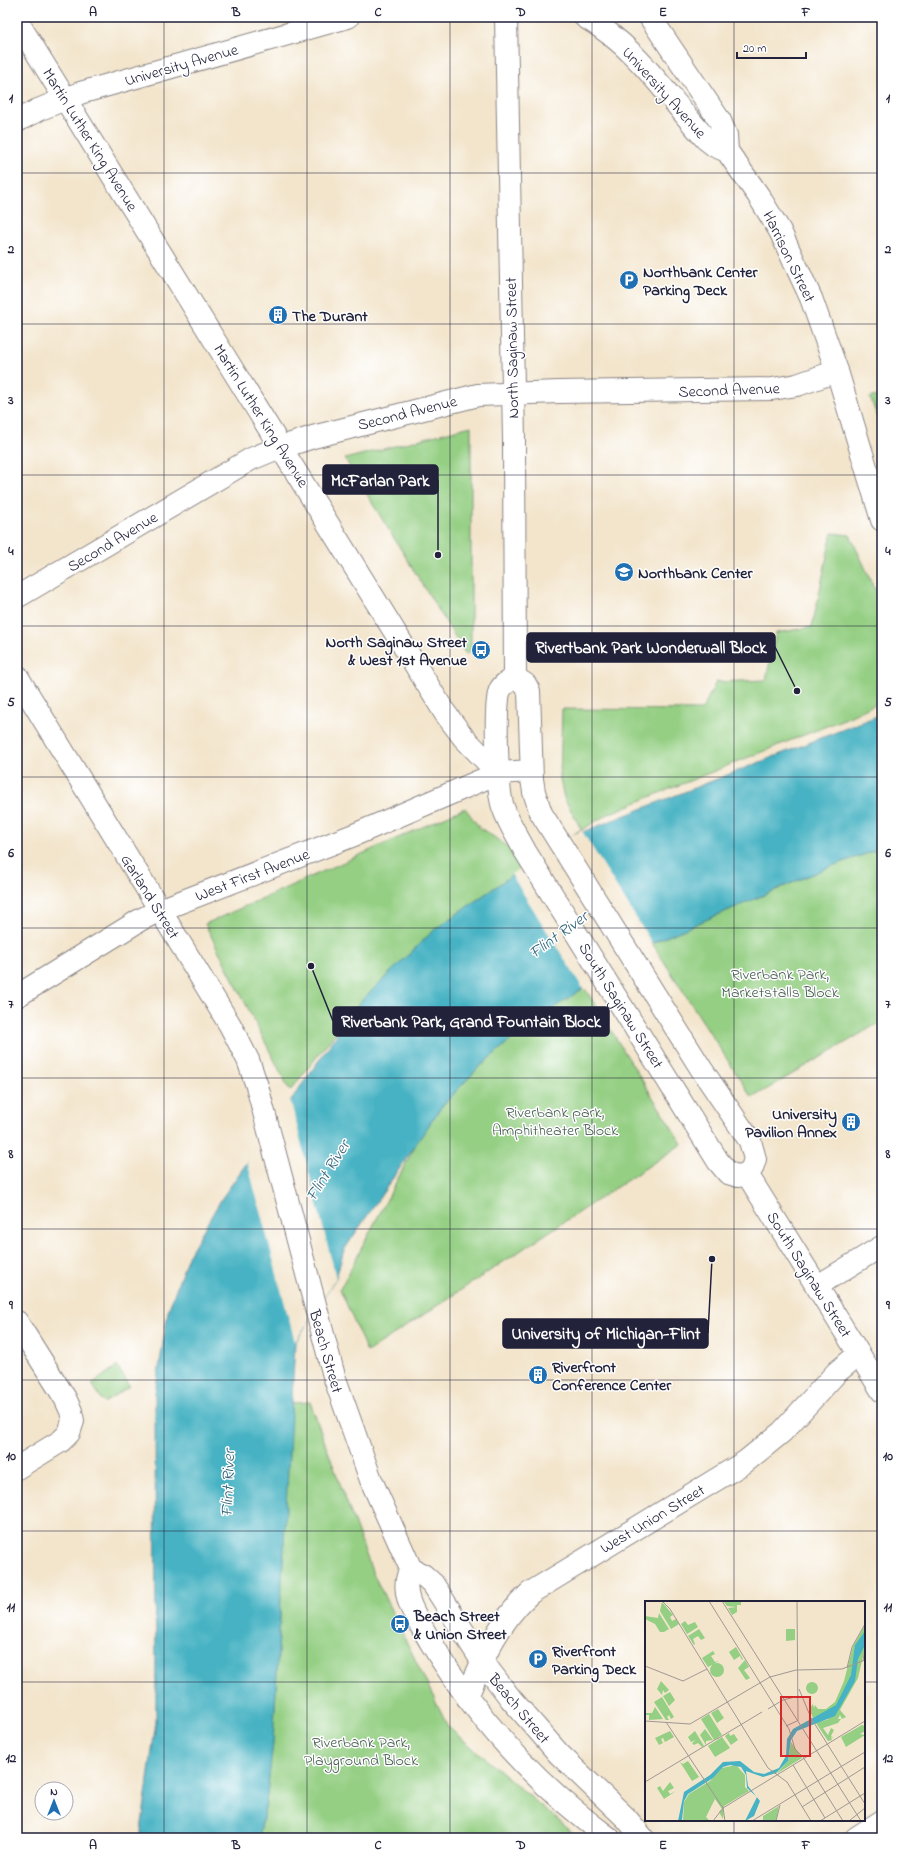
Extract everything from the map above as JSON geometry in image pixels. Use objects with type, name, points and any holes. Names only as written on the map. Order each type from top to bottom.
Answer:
[{"type":"street","name":"University Avenue","points":[[17,121],[65,98],[102,86],[348,17]]},
{"type":"street","name":"North Saginaw Street","points":[[506,17],[512,393],[514,678]]},
{"type":"street","name":"University Avenue","points":[[585,17],[607,31],[638,57],[706,139],[715,146],[727,150]]},
{"type":"street","name":"Harrison Street","points":[[650,17],[720,121],[726,135],[727,150],[758,195],[790,251],[811,298],[837,372],[882,520]]},
{"type":"street","name":"Martin Luther King Avenue","points":[[17,21],[282,446],[446,713],[464,738],[498,773]]},
{"type":"street","name":"Second Avenue","points":[[17,597],[240,465],[282,446],[457,399],[478,395],[512,393],[772,389],[797,385],[837,372]]},
{"type":"street","name":"Garland Street","points":[[17,676],[242,1046],[253,1073],[267,1125]]},
{"type":"street","points":[[514,678],[525,684],[529,691],[531,771],[498,773],[499,694],[502,686],[514,678]]},
{"type":"street","name":"South Saginaw Street","points":[[498,773],[502,805],[525,851],[724,1169],[728,1173],[738,1176],[747,1174],[752,1168],[756,1159],[750,1141],[702,1070],[553,834],[538,806],[531,771]]},
{"type":"street","name":"West First Avenue","points":[[17,996],[140,920],[160,910],[360,833],[498,773]]},
{"type":"street","name":"Beach Street","points":[[267,1125],[315,1310],[334,1376],[371,1480],[411,1569],[423,1575],[433,1584],[482,1660],[501,1686],[539,1732],[559,1754],[626,1818],[642,1838]]},
{"type":"street","name":"South Saginaw Street","points":[[747,1174],[882,1391]]},
{"type":"street","points":[[817,1286],[882,1246]]},
{"type":"street","points":[[17,1322],[72,1411],[72,1425],[69,1434],[61,1442],[17,1468]]},
{"type":"street","name":"West Union Street","points":[[467,1697],[482,1660],[502,1624],[513,1610],[530,1594],[745,1462],[773,1440],[795,1419],[837,1372],[859,1354]]},
{"type":"street","name":"Beach Street","points":[[411,1569],[406,1583],[409,1602],[422,1628],[467,1697],[486,1722],[544,1785],[609,1838]]},
{"type":"street","points":[[856,1838],[882,1821]]},
{"type":"green space","points":[[615,17],[634,17],[637,21],[636,25],[630,26]]},
{"type":"green space","points":[[882,396],[882,430],[870,397]]},
{"type":"green space","points":[[471,426],[471,650],[468,654],[465,653],[345,459]]},
{"type":"green space","points":[[832,533],[850,535],[882,604],[882,701],[849,717],[608,814],[570,837],[581,829],[564,798],[560,779],[562,709],[702,710],[716,682],[766,680],[776,633],[812,627]]},
{"type":"green space","points":[[465,808],[479,827],[531,862],[434,930],[360,1002],[290,1091],[205,924]]},
{"type":"green space","name":"Riverbank Park, Marketstalls Block","points":[[882,848],[882,1021],[752,1098],[652,943],[829,867]]},
{"type":"green space","name":"Riverbank park, Amphitheater Block","points":[[584,987],[682,1144],[367,1352],[340,1289],[416,1144],[442,1106],[480,1066],[531,1023]]},
{"type":"green space","points":[[117,1366],[130,1386],[104,1403],[92,1384]]},
{"type":"green space","name":"Riverbank Park, Playground Block","points":[[310,1402],[372,1571],[448,1727],[579,1838],[259,1838],[266,1803],[275,1709],[291,1403]]},
{"type":"water","name":"Flint River","points":[[882,714],[882,848],[829,867],[652,943],[531,1023],[480,1066],[442,1106],[344,1250],[336,1278],[295,1343],[273,1744],[266,1803],[259,1838],[140,1838],[156,1721],[155,1393],[168,1311],[188,1256],[222,1198],[360,1002],[434,930],[531,862],[570,837]]},
{"type":"pier","points":[[582,831],[653,945],[584,990],[511,874],[569,836]]},
{"type":"pier","points":[[290,1099],[336,1278],[295,1342],[247,1161]]},
{"type":"place","name":"Northbank Center Parking Deck","points":[[629,280]]},
{"type":"place","name":"The Durant","points":[[278,315]]},
{"type":"place","name":"McFarlan Park","points":[[438,555]]},
{"type":"place","name":"Northbank Center","points":[[624,572]]},
{"type":"place","name":"North Saginaw Street & West 1st Avenue","points":[[481,650]]},
{"type":"place","name":"Rivertbank Park Wonderwall Block","points":[[797,691]]},
{"type":"place","name":"Riverbank Park, Grand Fountain Block","points":[[311,966]]},
{"type":"place","name":"University Pavilion Annex","points":[[851,1122]]},
{"type":"place","name":"University of Michigan-Flint","points":[[712,1259]]},
{"type":"place","name":"Riverfront Conference Center","points":[[538,1375]]},
{"type":"place","name":"Beach Street & Union Street","points":[[400,1624]]},
{"type":"place","name":"Riverfront Parking Deck","points":[[538,1659]]}]
